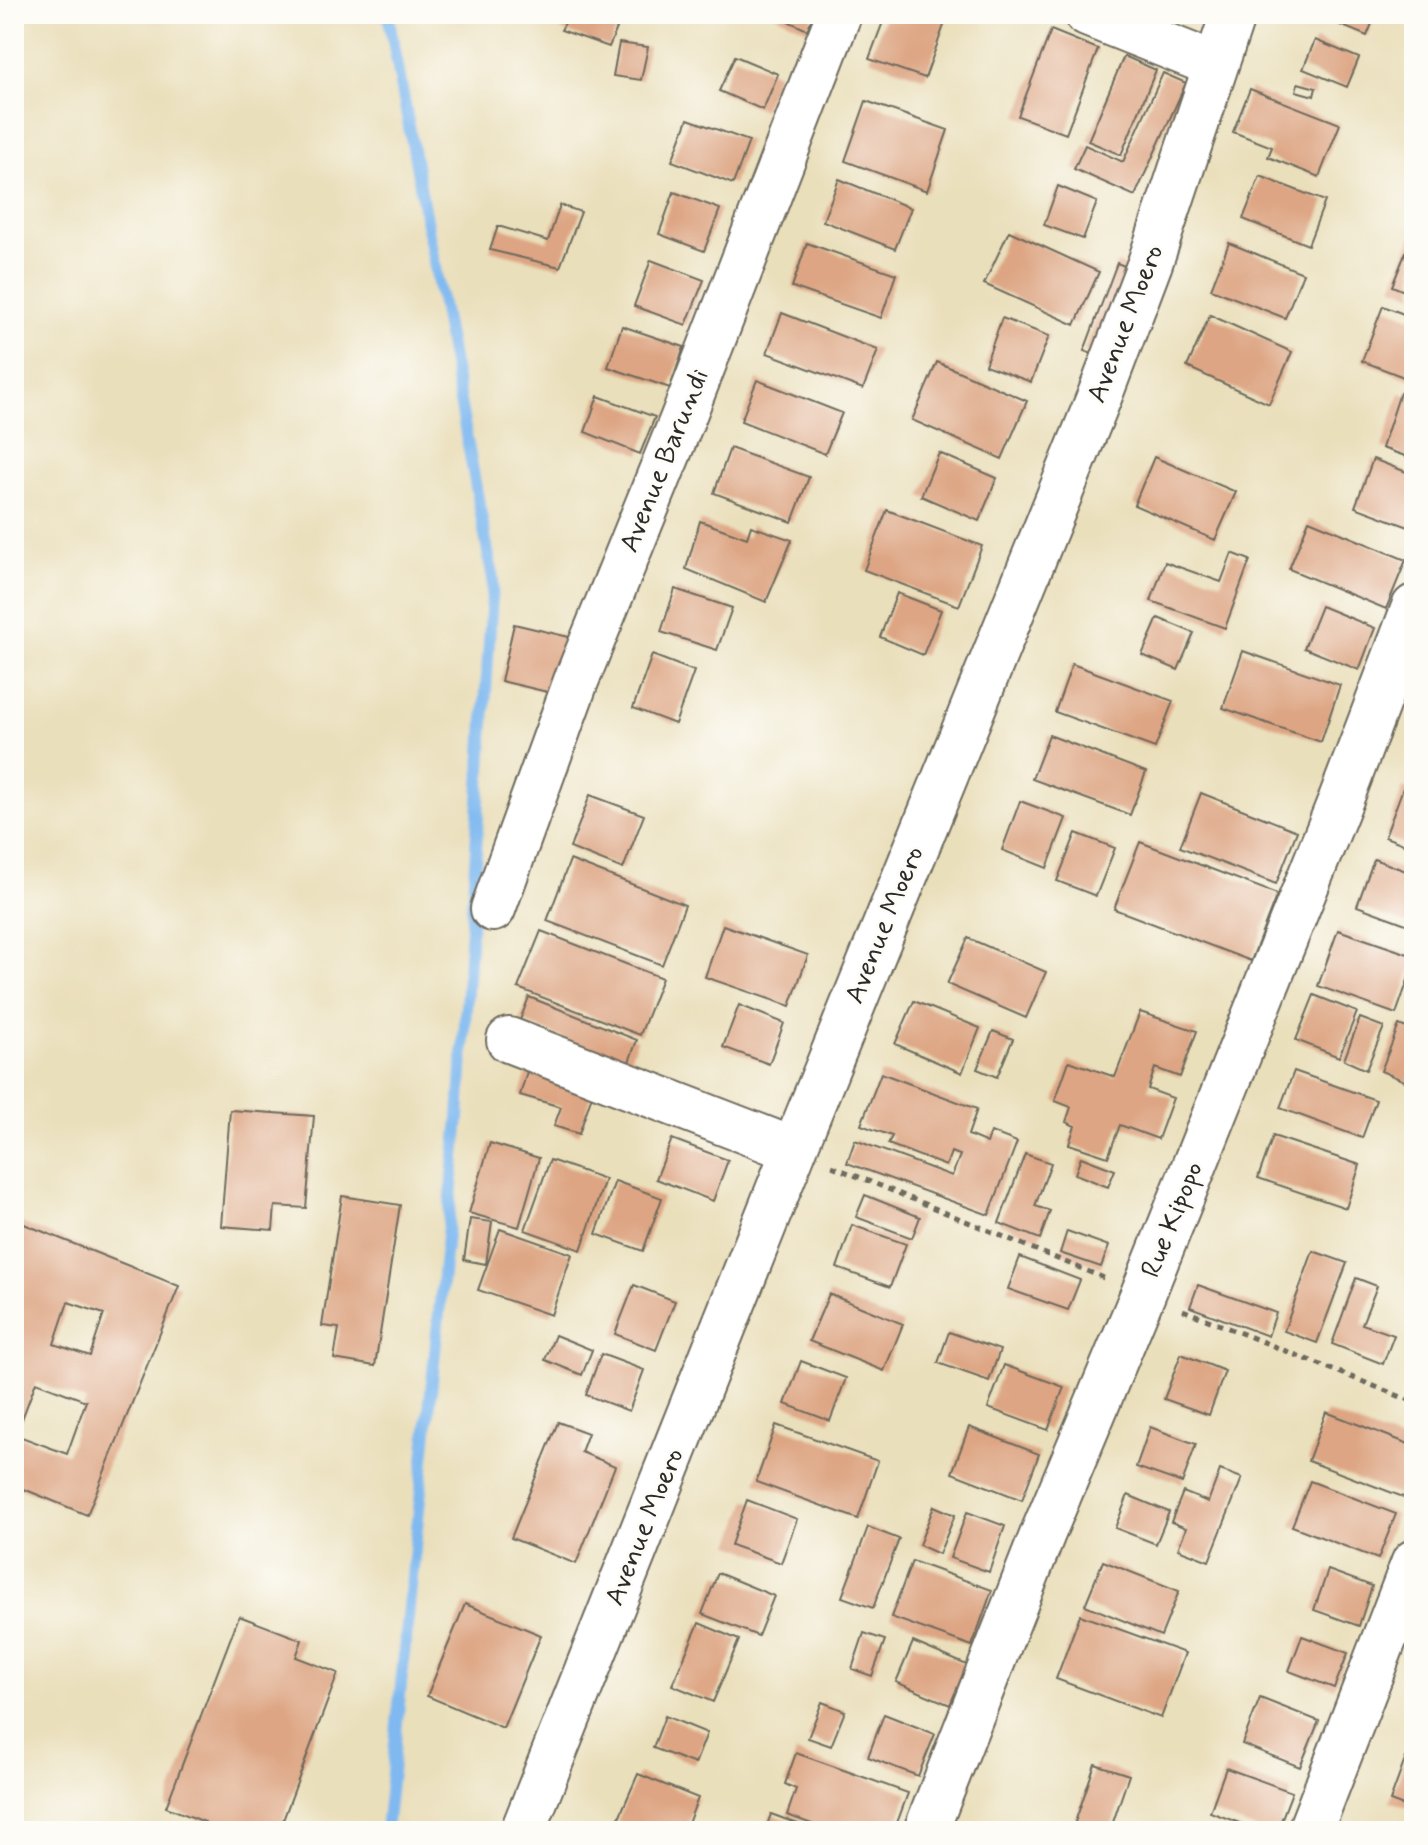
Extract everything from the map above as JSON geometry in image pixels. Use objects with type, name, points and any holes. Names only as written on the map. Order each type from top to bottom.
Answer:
[{"type":"street","name":"Avenue Barundi","points":[[493,909],[576,681],[682,420],[839,14]]},
{"type":"street","points":[[1087,14],[1215,65]]},
{"type":"street","name":"Avenue Moero","points":[[523,1831],[794,1150],[1100,395],[1150,263],[1233,14]]},
{"type":"street","name":"Rue Kipopo","points":[[926,1831],[1043,1533],[1143,1294],[1329,828],[1414,607]]},
{"type":"street","points":[[509,1040],[794,1150]]},
{"type":"street","points":[[1310,1831],[1414,1562]]},
{"type":"building","points":[[570,14],[623,14],[609,47],[561,30]]},
{"type":"building","points":[[773,14],[814,14],[807,30]]},
{"type":"building","points":[[886,14],[941,14],[947,17],[925,78],[869,59]]},
{"type":"building","points":[[1325,14],[1376,14],[1367,36],[1323,18]]},
{"type":"building","points":[[1051,30],[1098,49],[1066,134],[1018,116]]},
{"type":"building","points":[[1315,40],[1359,58],[1347,87],[1303,69]]},
{"type":"building","points":[[619,43],[648,47],[641,80],[613,76]]},
{"type":"building","points":[[735,56],[778,74],[763,110],[719,91]]},
{"type":"building","points":[[1124,56],[1156,70],[1121,155],[1088,141]]},
{"type":"building","points":[[1163,73],[1186,83],[1135,196],[1074,169],[1085,145],[1123,162]]},
{"type":"building","points":[[1298,83],[1316,88],[1314,96],[1296,91]]},
{"type":"building","points":[[1250,89],[1340,124],[1319,177],[1268,157],[1272,147],[1233,132]]},
{"type":"building","points":[[866,101],[948,130],[927,191],[845,161]]},
{"type":"building","points":[[688,119],[749,141],[733,184],[672,161]]},
{"type":"building","points":[[1260,176],[1325,201],[1308,245],[1243,219]]},
{"type":"building","points":[[839,179],[911,208],[895,249],[823,221]]},
{"type":"building","points":[[1058,186],[1097,202],[1083,239],[1044,225]]},
{"type":"building","points":[[674,192],[720,209],[704,251],[659,234]]},
{"type":"building","points":[[560,205],[581,212],[560,267],[490,250],[498,226],[548,241]]},
{"type":"building","points":[[1009,231],[1099,272],[1075,325],[984,284]]},
{"type":"building","points":[[1414,232],[1414,295],[1392,286]]},
{"type":"building","points":[[807,243],[896,274],[881,318],[792,287]]},
{"type":"building","points":[[1229,243],[1303,273],[1285,318],[1211,289]]},
{"type":"building","points":[[651,260],[704,280],[686,325],[634,306]]},
{"type":"building","points":[[1117,263],[1144,274],[1110,361],[1084,351]]},
{"type":"building","points":[[1383,306],[1414,318],[1414,381],[1362,361]]},
{"type":"building","points":[[782,313],[878,350],[863,389],[767,353]]},
{"type":"building","points":[[1210,315],[1292,352],[1269,404],[1187,367]]},
{"type":"building","points":[[1002,318],[1049,336],[1031,382],[985,365]]},
{"type":"building","points":[[622,326],[684,347],[670,388],[608,367]]},
{"type":"building","points":[[937,362],[1027,401],[1002,459],[912,420]]},
{"type":"building","points":[[757,380],[842,413],[825,454],[741,421]]},
{"type":"building","points":[[1400,393],[1414,397],[1414,459],[1382,448]]},
{"type":"building","points":[[598,396],[655,417],[640,454],[585,432]]},
{"type":"building","points":[[730,448],[809,477],[792,522],[714,493]]},
{"type":"building","points":[[939,453],[997,478],[979,521],[921,496]]},
{"type":"building","points":[[1154,457],[1236,492],[1215,540],[1134,505]]},
{"type":"building","points":[[1373,459],[1414,475],[1414,529],[1355,507]]},
{"type":"building","points":[[887,510],[982,546],[959,606],[864,570]]},
{"type":"building","points":[[1309,520],[1406,560],[1386,609],[1289,569]]},
{"type":"building","points":[[700,521],[747,538],[751,526],[792,540],[766,602],[686,569]]},
{"type":"building","points":[[1232,553],[1250,560],[1225,628],[1151,601],[1165,562],[1221,582]]},
{"type":"building","points":[[675,589],[732,608],[717,650],[661,632]]},
{"type":"building","points":[[897,593],[941,610],[923,655],[880,637]]},
{"type":"building","points":[[1321,606],[1375,628],[1359,670],[1304,648]]},
{"type":"building","points":[[1158,618],[1194,633],[1178,670],[1142,655]]},
{"type":"building","points":[[514,624],[569,637],[556,694],[501,681]]},
{"type":"building","points":[[1243,651],[1340,685],[1321,742],[1223,708]]},
{"type":"building","points":[[652,655],[694,671],[675,724],[633,708]]},
{"type":"building","points":[[1072,664],[1173,701],[1155,748],[1055,712]]},
{"type":"building","points":[[1049,735],[1146,772],[1130,815],[1032,779]]},
{"type":"building","points":[[1403,788],[1414,792],[1414,848],[1385,837]]},
{"type":"building","points":[[1201,793],[1297,831],[1276,884],[1180,847]]},
{"type":"building","points":[[590,795],[644,815],[623,869],[570,848]]},
{"type":"building","points":[[1020,801],[1066,818],[1047,868],[1002,850]]},
{"type":"building","points":[[1076,833],[1115,848],[1096,896],[1057,881]]},
{"type":"building","points":[[1140,842],[1277,894],[1251,961],[1114,909]]},
{"type":"building","points":[[1374,859],[1414,874],[1414,927],[1357,906]]},
{"type":"building","points":[[570,860],[685,905],[662,965],[547,921]]},
{"type":"building","points":[[723,925],[808,955],[790,1006],[705,977]]},
{"type":"building","points":[[1338,930],[1414,956],[1396,1014],[1318,986]]},
{"type":"building","points":[[541,931],[662,978],[640,1035],[518,988]]},
{"type":"building","points":[[968,938],[1046,972],[1026,1018],[947,984]]},
{"type":"building","points":[[1314,995],[1357,1012],[1339,1057],[1296,1040]]},
{"type":"building","points":[[529,997],[637,1040],[629,1062],[520,1020]]},
{"type":"building","points":[[914,1001],[980,1028],[962,1073],[895,1044]]},
{"type":"building","points":[[739,1005],[784,1023],[769,1064],[723,1047]]},
{"type":"building","points":[[1140,1012],[1197,1031],[1180,1077],[1155,1068],[1148,1089],[1173,1098],[1158,1139],[1120,1125],[1108,1157],[1069,1144],[1075,1126],[1066,1122],[1071,1107],[1055,1101],[1069,1061],[1115,1077]]},
{"type":"building","points":[[1360,1018],[1384,1027],[1366,1070],[1344,1060]]},
{"type":"building","points":[[1399,1025],[1414,1031],[1414,1071],[1409,1083],[1381,1071]]},
{"type":"building","points":[[993,1031],[1013,1039],[997,1077],[977,1069]]},
{"type":"building","points":[[528,1068],[594,1089],[579,1134],[554,1126],[561,1107],[520,1095]]},
{"type":"building","points":[[1294,1071],[1376,1100],[1362,1138],[1280,1108]]},
{"type":"building","points":[[881,1073],[977,1109],[968,1135],[987,1143],[991,1132],[1017,1142],[989,1215],[847,1163],[855,1140],[952,1176],[960,1155],[951,1152],[946,1166],[888,1144],[892,1136],[861,1125]]},
{"type":"building","points":[[230,1110],[314,1116],[306,1208],[275,1206],[273,1230],[221,1226]]},
{"type":"building","points":[[1273,1136],[1360,1165],[1346,1208],[1258,1178]]},
{"type":"building","points":[[672,1139],[728,1160],[713,1201],[656,1179]]},
{"type":"building","points":[[490,1143],[539,1158],[519,1227],[469,1213]]},
{"type":"building","points":[[1025,1154],[1051,1163],[1035,1206],[1050,1211],[1040,1239],[999,1223]]},
{"type":"building","points":[[1081,1157],[1115,1170],[1108,1187],[1075,1174]]},
{"type":"building","points":[[550,1160],[605,1179],[581,1250],[525,1230]]},
{"type":"building","points":[[615,1181],[662,1198],[643,1251],[596,1234]]},
{"type":"building","points":[[865,1195],[920,1217],[912,1238],[856,1217]]},
{"type":"building","points":[[342,1196],[400,1205],[375,1366],[334,1359],[339,1328],[322,1326]]},
{"type":"building","points":[[470,1219],[492,1222],[486,1264],[464,1260]]},
{"type":"building","points":[[14,1220],[179,1286],[87,1515],[14,1485]],"holes":[[[68,1302],[104,1314],[90,1356],[54,1344]],[[36,1382],[86,1401],[67,1454],[16,1435]]]},
{"type":"building","points":[[852,1225],[906,1244],[890,1287],[837,1268]]},
{"type":"building","points":[[500,1229],[572,1254],[551,1315],[478,1290]]},
{"type":"building","points":[[1067,1231],[1109,1246],[1101,1267],[1060,1253]]},
{"type":"building","points":[[1313,1251],[1347,1263],[1317,1343],[1284,1331]]},
{"type":"building","points":[[1020,1257],[1080,1280],[1068,1310],[1008,1289]]},
{"type":"building","points":[[1356,1278],[1377,1286],[1362,1324],[1394,1335],[1383,1364],[1332,1344]]},
{"type":"building","points":[[634,1285],[675,1301],[656,1350],[615,1334]]},
{"type":"building","points":[[1198,1285],[1276,1313],[1268,1336],[1190,1307]]},
{"type":"building","points":[[829,1294],[903,1324],[884,1371],[809,1341]]},
{"type":"building","points":[[949,1332],[1000,1350],[989,1381],[938,1363]]},
{"type":"building","points":[[555,1335],[592,1350],[582,1375],[545,1360]]},
{"type":"building","points":[[601,1354],[644,1370],[629,1411],[586,1395]]},
{"type":"building","points":[[1181,1354],[1225,1371],[1209,1415],[1164,1399]]},
{"type":"building","points":[[801,1361],[846,1378],[830,1421],[785,1404]]},
{"type":"building","points":[[1004,1365],[1064,1387],[1048,1430],[988,1408]]},
{"type":"building","points":[[1326,1412],[1414,1446],[1414,1492],[1411,1500],[1308,1461]]},
{"type":"building","points":[[558,1422],[588,1433],[581,1452],[615,1466],[576,1564],[511,1538]]},
{"type":"building","points":[[776,1425],[878,1461],[858,1519],[756,1482]]},
{"type":"building","points":[[969,1427],[1039,1454],[1022,1500],[952,1473]]},
{"type":"building","points":[[1150,1427],[1196,1444],[1182,1483],[1136,1467]]},
{"type":"building","points":[[1220,1470],[1242,1478],[1209,1561],[1178,1549],[1186,1528],[1171,1522],[1183,1492],[1208,1502]]},
{"type":"building","points":[[1310,1481],[1396,1514],[1378,1559],[1292,1526]]},
{"type":"building","points":[[1128,1495],[1169,1512],[1156,1544],[1115,1528]]},
{"type":"building","points":[[747,1500],[797,1519],[781,1563],[731,1545]]},
{"type":"building","points":[[934,1506],[955,1515],[939,1554],[919,1545]]},
{"type":"building","points":[[967,1512],[1005,1526],[989,1572],[950,1558]]},
{"type":"building","points":[[868,1527],[899,1539],[873,1608],[842,1597]]},
{"type":"building","points":[[912,1561],[992,1590],[972,1646],[891,1617]]},
{"type":"building","points":[[1103,1561],[1179,1591],[1161,1636],[1085,1605]]},
{"type":"building","points":[[1328,1570],[1372,1586],[1359,1626],[1314,1610]]},
{"type":"building","points":[[718,1573],[774,1596],[758,1636],[702,1614]]},
{"type":"building","points":[[465,1604],[541,1635],[503,1728],[427,1696]]},
{"type":"building","points":[[1080,1615],[1185,1653],[1161,1718],[1056,1679]]},
{"type":"building","points":[[239,1616],[302,1640],[296,1657],[338,1673],[279,1831],[202,1831],[205,1822],[166,1807]]},
{"type":"building","points":[[699,1623],[739,1640],[713,1702],[672,1685]]},
{"type":"building","points":[[864,1633],[885,1640],[872,1676],[852,1669]]},
{"type":"building","points":[[1302,1636],[1348,1653],[1334,1688],[1289,1671]]},
{"type":"building","points":[[913,1642],[967,1665],[950,1705],[896,1682]]},
{"type":"building","points":[[1260,1698],[1319,1721],[1300,1767],[1242,1744]]},
{"type":"building","points":[[822,1702],[845,1711],[831,1746],[808,1738]]},
{"type":"building","points":[[884,1714],[935,1734],[918,1776],[868,1757]]},
{"type":"building","points":[[665,1716],[707,1733],[695,1764],[653,1748]]},
{"type":"building","points":[[796,1753],[908,1793],[894,1831],[831,1831],[787,1815],[796,1789],[785,1784]]},
{"type":"building","points":[[1406,1757],[1414,1760],[1414,1810],[1390,1801]]},
{"type":"building","points":[[1095,1764],[1129,1775],[1110,1831],[1072,1831]]},
{"type":"building","points":[[1226,1768],[1292,1792],[1277,1831],[1261,1831],[1210,1812]]},
{"type":"building","points":[[638,1774],[698,1798],[685,1831],[639,1831],[617,1822]]},
{"type":"building","points":[[771,1814],[817,1831],[765,1831]]},
{"type":"waterway","points":[[386,1831],[459,1118],[493,579],[388,14]]}]
